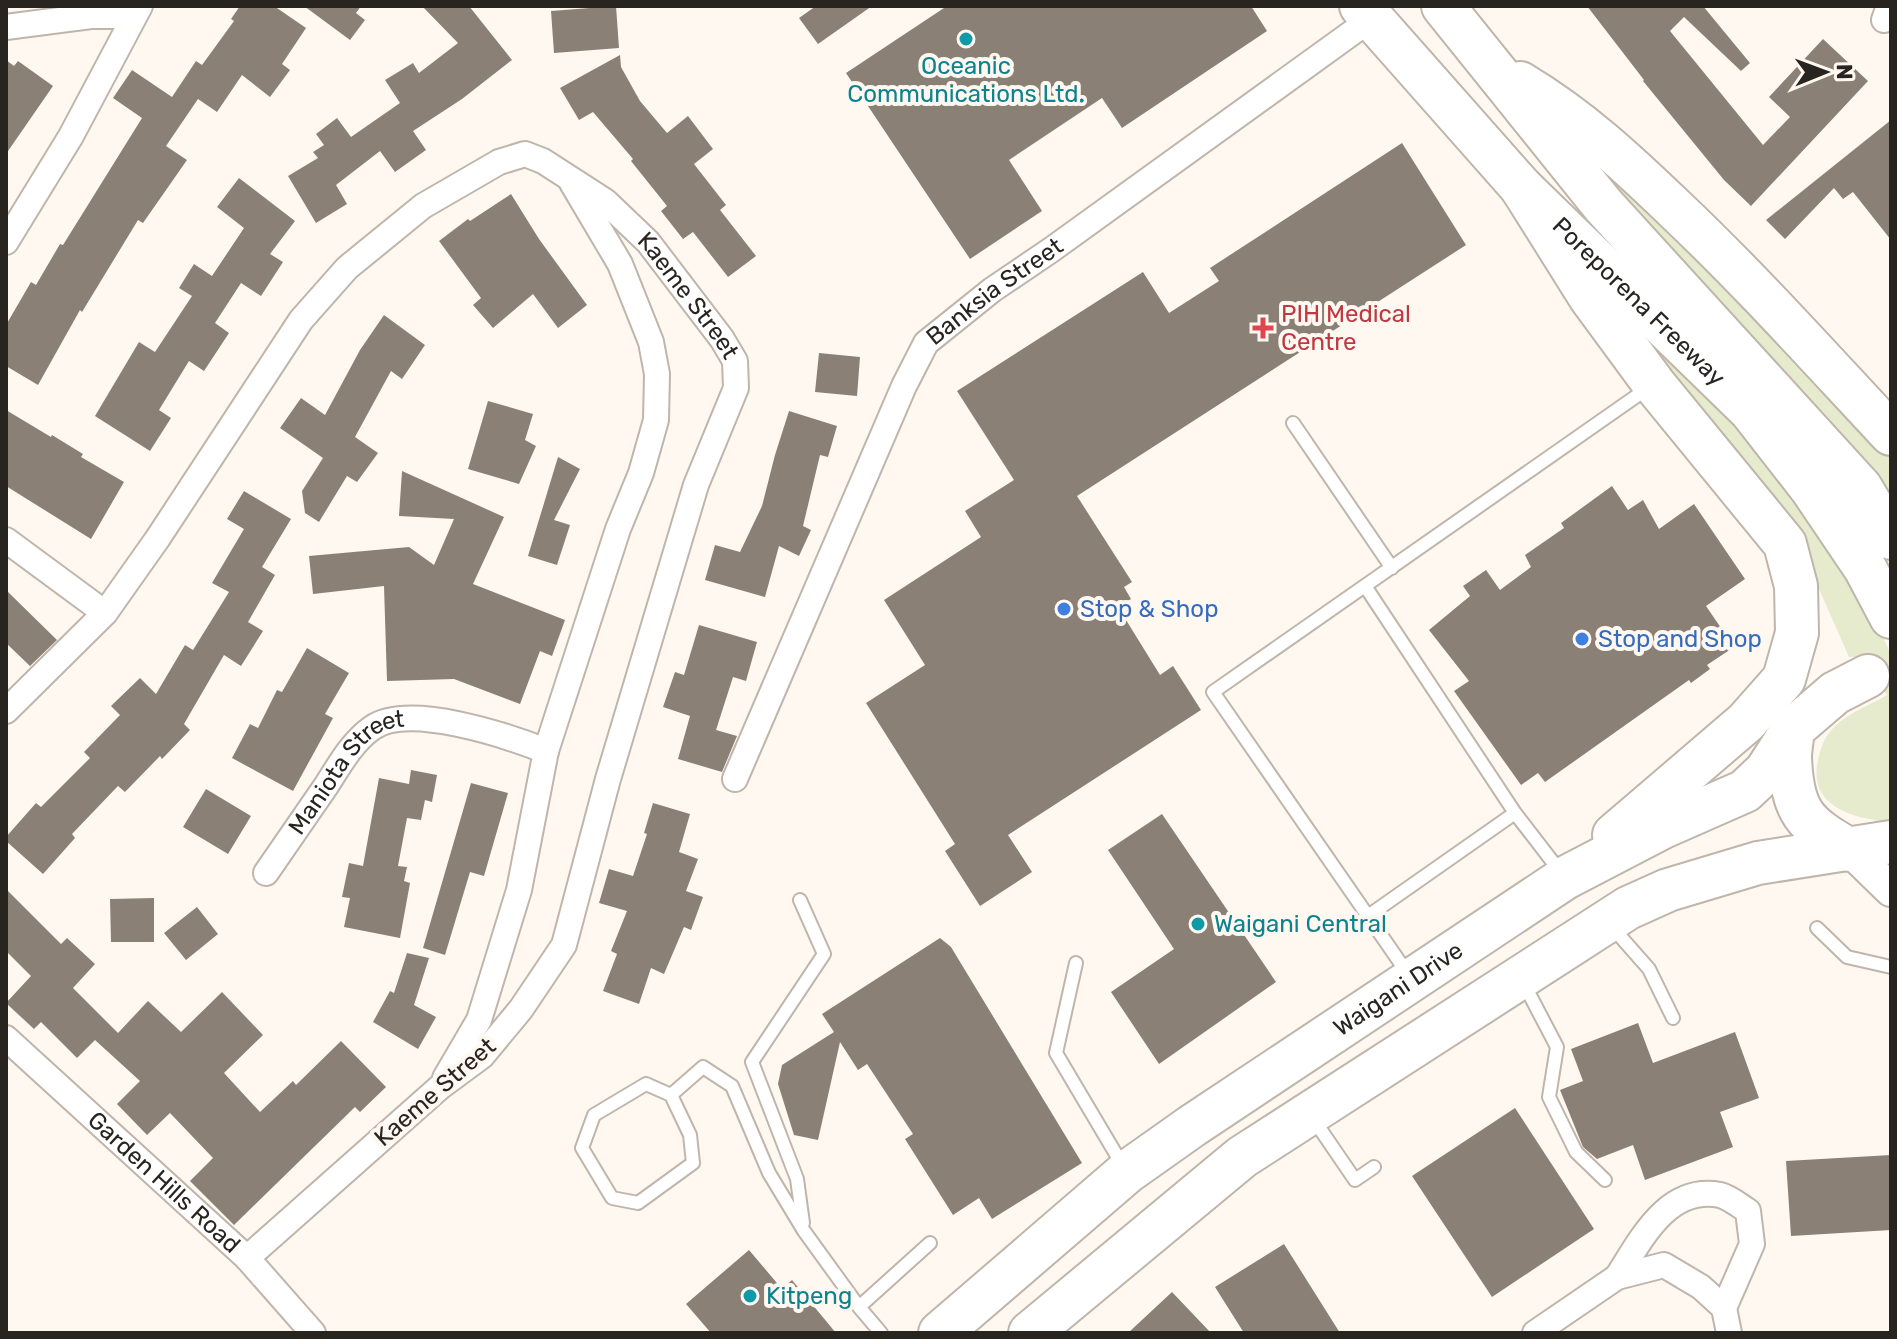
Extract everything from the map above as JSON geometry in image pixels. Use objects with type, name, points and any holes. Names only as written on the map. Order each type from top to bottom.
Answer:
[{"type":"highway","name":"Poreporena Freeway","points":[[1443,6],[1603,205],[1861,488],[1891,538]]},
{"type":"highway","name":"Poreporena Freeway","points":[[1366,12],[1521,187],[1751,411],[1811,488],[1865,568],[1891,617]]},
{"type":"highway","points":[[1491,65],[1556,104],[1626,161],[1719,249],[1891,434]]},
{"type":"highway","points":[[1521,187],[1590,297],[1654,384],[1785,544],[1796,586],[1797,633],[1784,679],[1746,722],[1565,878]]},
{"type":"highway","name":"Waigani Drive","points":[[940,1333],[1127,1172],[1411,978],[1565,878],[1661,828],[1745,791],[1766,771],[1793,729],[1835,693],[1868,676]]},
{"type":"highway","points":[[1784,679],[1793,729],[1790,756],[1795,800],[1803,816],[1850,850]]},
{"type":"highway","points":[[1030,1333],[1242,1157],[1628,908],[1668,890],[1758,863],[1891,842]]},
{"type":"street","points":[[6,27],[137,11]]},
{"type":"street","points":[[6,242],[71,136],[137,11]]},
{"type":"street","name":"Banksia Street","points":[[735,779],[904,386],[926,343],[992,290],[1064,241],[1366,12]]},
{"type":"street","name":"Kaeme Street","points":[[6,711],[105,613],[301,320],[347,268],[423,206],[499,162],[525,154],[543,161],[605,201],[648,242],[722,339],[735,361],[736,388],[696,485],[608,779],[564,945],[521,1009],[482,1056],[440,1087],[247,1258]]},
{"type":"street","points":[[440,1087],[479,1020],[484,1005],[519,890],[546,751],[618,529],[641,473],[656,420],[657,374],[651,342],[620,264],[571,181]]},
{"type":"street","points":[[6,540],[105,613]]},
{"type":"street","name":"Maniota Street","points":[[266,873],[355,744],[374,726],[396,720],[437,721],[497,732],[546,751]]},
{"type":"street","points":[[1850,850],[1891,890]]},
{"type":"street","name":"Garden Hills Road","points":[[6,1038],[247,1258],[313,1333]]},
{"type":"street","points":[[1617,1277],[1658,1215],[1689,1197],[1722,1195],[1748,1211],[1752,1244],[1724,1308],[1729,1333]]},
{"type":"street","points":[[1535,1333],[1617,1277],[1664,1265],[1701,1287],[1724,1308]]},
{"type":"lane","points":[[1411,978],[1213,692],[1654,384]]},
{"type":"lane","points":[[1293,423],[1392,568]]},
{"type":"lane","points":[[1365,586],[1515,813],[1565,878]]},
{"type":"lane","points":[[1368,916],[1515,813]]},
{"type":"lane","points":[[800,900],[824,954],[752,1062],[797,1179],[804,1231]]},
{"type":"lane","points":[[1607,922],[1649,969],[1673,1018]]},
{"type":"lane","points":[[1817,928],[1847,957],[1891,967]]},
{"type":"lane","points":[[1076,963],[1056,1053],[1127,1172]]},
{"type":"lane","points":[[1519,976],[1557,1047],[1549,1097],[1576,1152],[1605,1180]]},
{"type":"lane","points":[[671,1095],[703,1067],[732,1086],[769,1173],[804,1231],[881,1333]]},
{"type":"lane","points":[[646,1084],[671,1095],[690,1135],[693,1163],[638,1203],[612,1198],[582,1148],[594,1115],[646,1084]]},
{"type":"lane","points":[[1310,1114],[1355,1180],[1374,1167]]},
{"type":"lane","points":[[859,1307],[930,1243]]},
{"type":"green space","points":[[1546,104],[1891,449],[1891,516]]},
{"type":"green space","points":[[1598,291],[1700,387],[1750,442],[1811,518],[1866,603],[1891,654],[1891,822],[1863,818],[1837,808],[1820,789],[1817,776],[1820,751],[1831,731],[1846,718],[1887,695],[1859,657],[1849,657],[1804,555]]},
{"type":"building","points":[[240,6],[274,6],[306,28],[282,64],[290,70],[270,97],[242,75],[217,112],[198,99],[166,146],[187,160],[143,223],[138,220],[82,312],[80,310],[38,385],[6,366],[6,325],[31,282],[36,285],[60,244],[63,245],[142,118],[113,98],[132,70],[172,97],[196,61],[202,65],[234,21],[231,19]]},
{"type":"building","points":[[304,6],[361,6],[356,13],[365,20],[350,40]]},
{"type":"building","points":[[422,6],[469,6],[512,60],[462,99],[413,131],[426,150],[395,172],[380,151],[336,185],[347,204],[316,223],[288,176],[318,158],[313,152],[324,145],[316,134],[337,118],[351,137],[400,103],[385,80],[413,63],[419,73],[458,43]]},
{"type":"building","points":[[616,6],[619,48],[554,53],[551,11]]},
{"type":"building","points":[[816,6],[872,6],[818,44],[799,18]]},
{"type":"building","points":[[947,6],[1251,6],[1267,31],[1122,128],[1102,98],[1009,160],[1042,211],[970,259],[846,73]]},
{"type":"building","points":[[1587,6],[1703,6],[1750,63],[1741,71],[1684,17],[1670,31],[1763,145],[1790,117],[1769,97],[1823,39],[1868,81],[1751,206],[1724,180]]},
{"type":"building","points":[[620,55],[621,67],[640,101],[667,133],[688,116],[713,149],[694,164],[726,205],[720,210],[756,256],[728,277],[693,232],[683,239],[661,211],[667,206],[593,112],[579,120],[560,88]]},
{"type":"building","points":[[6,60],[14,66],[18,61],[53,86],[6,154]]},
{"type":"building","points":[[1891,120],[1891,240],[1853,192],[1843,199],[1834,188],[1785,239],[1766,220]]},
{"type":"building","points":[[1402,143],[1466,245],[1077,496],[1132,582],[1124,587],[1131,599],[1118,607],[1160,675],[1173,666],[1201,710],[1008,835],[1032,872],[980,906],[945,851],[955,844],[866,703],[925,665],[884,600],[981,537],[965,511],[1014,480],[957,391],[1143,272],[1169,313],[1219,281],[1210,268]]},
{"type":"building","points":[[239,178],[295,221],[270,254],[283,262],[261,296],[241,283],[215,323],[229,333],[204,371],[189,361],[159,410],[171,418],[150,451],[95,416],[139,342],[155,352],[192,296],[179,288],[194,264],[212,276],[244,228],[217,207]]},
{"type":"building","points":[[511,194],[587,305],[558,328],[533,294],[493,328],[473,305],[481,298],[439,241],[468,219],[470,221]]},
{"type":"building","points":[[384,315],[425,345],[402,379],[391,371],[355,437],[378,453],[357,482],[347,476],[319,522],[305,513],[302,491],[323,458],[280,428],[301,398],[325,415],[360,350]]},
{"type":"building","points":[[819,353],[860,357],[857,396],[815,392]]},
{"type":"building","points":[[488,401],[533,414],[525,440],[536,446],[519,484],[468,469]]},
{"type":"building","points":[[6,410],[52,435],[83,454],[81,457],[124,482],[91,539],[6,486]]},
{"type":"building","points":[[789,411],[837,426],[828,457],[820,455],[803,526],[811,530],[799,556],[779,546],[765,597],[705,580],[715,545],[740,552],[762,506]]},
{"type":"building","points":[[558,457],[580,469],[554,520],[570,525],[557,565],[528,556]]},
{"type":"building","points":[[402,471],[504,517],[473,584],[565,620],[552,656],[540,651],[520,704],[454,679],[387,681],[384,586],[313,594],[309,556],[409,547],[434,565],[454,519],[399,516]]},
{"type":"building","name":"Stop and Shop","points":[[1612,486],[1628,510],[1643,500],[1659,529],[1694,504],[1745,579],[1706,606],[1734,647],[1707,665],[1710,669],[1691,683],[1689,680],[1545,782],[1538,773],[1521,785],[1454,691],[1469,681],[1429,630],[1470,596],[1463,586],[1486,570],[1500,590],[1531,567],[1525,555],[1564,528],[1561,523]]},
{"type":"building","points":[[244,491],[291,519],[262,567],[275,575],[248,622],[263,631],[241,666],[224,655],[184,724],[190,730],[125,792],[118,786],[72,834],[75,838],[43,874],[6,841],[6,837],[36,803],[41,807],[90,758],[84,752],[120,715],[111,706],[140,678],[156,694],[185,645],[193,650],[229,592],[212,583],[244,529],[227,519]]},
{"type":"building","points":[[6,590],[57,640],[30,666],[6,643]]},
{"type":"building","points":[[699,625],[757,642],[746,681],[733,677],[716,730],[737,736],[722,772],[678,759],[690,716],[663,707],[675,672],[684,675]]},
{"type":"building","points":[[307,648],[349,673],[325,714],[333,718],[293,791],[232,758],[250,724],[258,728],[277,690],[282,692]]},
{"type":"building","points":[[411,770],[437,775],[432,802],[425,800],[421,820],[407,818],[398,866],[407,867],[404,881],[410,883],[400,938],[344,927],[350,898],[342,897],[349,863],[363,866],[379,778],[409,784]]},
{"type":"building","points":[[471,783],[508,793],[484,876],[470,872],[445,955],[423,948]]},
{"type":"building","points":[[206,789],[251,816],[228,854],[183,827]]},
{"type":"building","points":[[653,803],[690,814],[679,852],[698,859],[686,891],[703,897],[691,930],[684,927],[664,974],[651,968],[639,1004],[603,991],[617,954],[611,951],[627,911],[599,903],[609,869],[633,876],[647,834],[644,833]]},
{"type":"building","name":"Waigani Central","points":[[1162,814],[1276,982],[1159,1064],[1111,992],[1174,949],[1108,850]]},
{"type":"building","points":[[6,889],[61,944],[67,938],[95,964],[73,988],[118,1033],[148,1001],[181,1032],[222,992],[263,1035],[224,1073],[260,1112],[293,1081],[296,1085],[341,1041],[386,1087],[360,1112],[355,1107],[234,1225],[190,1181],[213,1158],[170,1113],[147,1135],[117,1104],[140,1081],[95,1040],[77,1058],[41,1022],[34,1029],[6,1003],[31,976],[6,951]]},
{"type":"building","points":[[154,898],[154,942],[111,942],[110,899]]},
{"type":"building","points":[[197,907],[218,934],[186,960],[164,933]]},
{"type":"building","points":[[940,938],[951,947],[1082,1163],[992,1219],[979,1198],[953,1215],[905,1139],[913,1134],[867,1064],[858,1070],[840,1042],[818,1140],[794,1135],[778,1084],[782,1065],[834,1032],[822,1014]]},
{"type":"building","points":[[407,953],[429,958],[414,1005],[436,1017],[418,1049],[373,1022],[390,991],[394,993]]},
{"type":"building","points":[[1638,1023],[1653,1063],[1735,1032],[1759,1098],[1720,1112],[1733,1147],[1645,1180],[1633,1145],[1597,1159],[1583,1147],[1560,1090],[1583,1081],[1571,1049]]},
{"type":"building","points":[[1515,1108],[1594,1229],[1492,1297],[1412,1176]]},
{"type":"building","points":[[1891,1155],[1891,1230],[1791,1236],[1786,1161]]},
{"type":"building","points":[[1284,1244],[1340,1333],[1244,1333],[1215,1287]]},
{"type":"building","name":"Kitpeng","points":[[749,1250],[782,1289],[792,1280],[836,1333],[711,1333],[686,1304]]},
{"type":"building","points":[[1172,1292],[1211,1333],[1128,1333]]},
{"type":"place","name":"Oceanic Communications Ltd.","points":[[966,39]]},
{"type":"place","name":"PIH Medical Centre","points":[[1263,328]]},
{"type":"place","name":"Stop & Shop","points":[[1064,609]]},
{"type":"place","name":"Stop and Shop","points":[[1582,639]]},
{"type":"place","name":"Waigani Central","points":[[1198,924]]},
{"type":"place","name":"Kitpeng","points":[[750,1296]]}]
